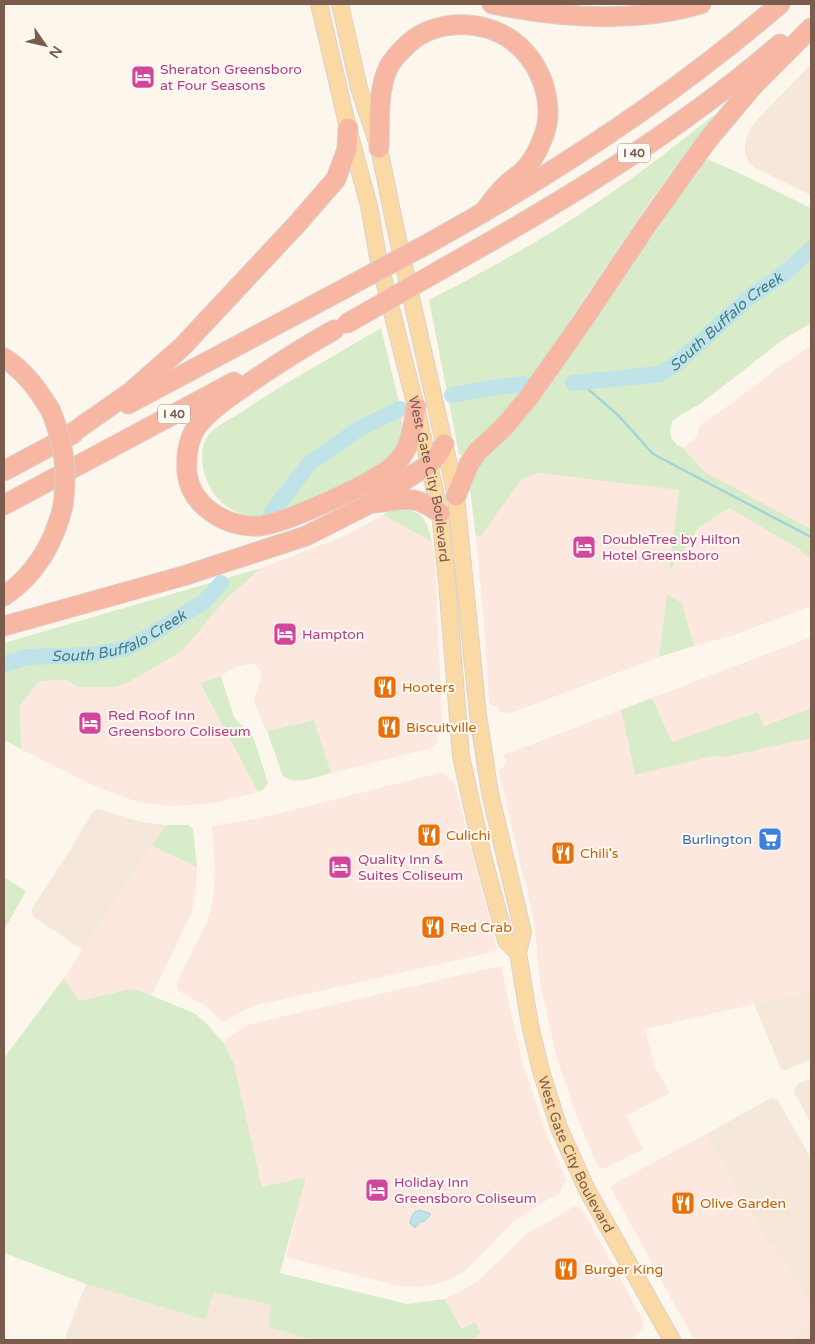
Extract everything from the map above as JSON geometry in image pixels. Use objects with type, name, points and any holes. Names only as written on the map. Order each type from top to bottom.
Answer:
[{"type":"highway","points":[[492,4],[539,12],[621,17],[656,13],[701,4]]},
{"type":"highway","name":"I 40","points":[[4,471],[483,213],[649,106],[751,29],[780,4]]},
{"type":"highway","name":"I 40","points":[[4,505],[340,327],[564,200],[678,123],[767,55],[811,16]]},
{"type":"highway","points":[[379,148],[382,85],[390,65],[415,38],[428,30],[458,24],[486,28],[505,37],[519,46],[532,61],[542,78],[549,109],[543,139],[534,156],[523,171],[504,187],[483,213]]},
{"type":"highway","points":[[456,496],[469,464],[478,451],[504,427],[528,397],[707,141],[753,86],[811,28]]},
{"type":"highway","points":[[62,440],[132,391],[182,347],[297,224],[336,178],[346,149],[348,128]]},
{"type":"highway","points":[[340,327],[276,364],[222,402],[197,427],[189,444],[186,459],[192,488],[200,502],[226,521],[259,526],[294,516],[337,498],[388,470],[401,457],[409,443],[416,407]]},
{"type":"highway","points":[[4,358],[28,377],[51,411],[59,430],[66,476],[63,506],[50,543],[30,573],[14,590],[4,596]]},
{"type":"highway","points":[[4,626],[183,576],[299,539],[370,504],[429,464],[438,455],[444,444]]},
{"type":"highway","points":[[370,504],[415,499],[426,503],[440,512]]},
{"type":"main road","name":"West Gate City Boulevard","points":[[319,4],[440,512],[461,756],[482,852],[506,942],[518,953]]},
{"type":"main road","name":"West Gate City Boulevard","points":[[340,4],[359,88],[379,148],[456,496],[478,715],[490,793],[523,932],[518,953],[535,1050],[558,1128],[587,1190],[672,1340]]},
{"type":"shaded area","points":[[811,64],[811,195],[757,169],[749,162],[745,154],[745,145],[747,135],[755,122]]},
{"type":"shaded area","points":[[811,345],[811,529],[705,472],[683,448],[698,436],[699,426]]},
{"type":"shaded area","points":[[539,473],[679,490],[670,571],[698,528],[729,508],[799,549],[811,560],[811,606],[734,635],[694,646],[682,603],[667,594],[659,657],[511,713],[500,712],[498,707],[491,705],[489,701],[476,537],[481,536],[522,479]]},
{"type":"shaded area","points":[[383,515],[432,542],[435,557],[442,729],[437,737],[438,742],[431,748],[331,773],[314,720],[267,731],[254,700],[262,675],[254,663],[235,667],[221,676],[200,684],[258,792],[218,802],[191,805],[170,806],[138,802],[99,788],[21,749],[20,706],[39,681],[67,680],[77,687],[115,687],[225,600],[261,568],[345,536]]},
{"type":"shaded area","points":[[811,637],[811,708],[764,726],[758,712],[672,743],[652,698]]},
{"type":"shaded area","points":[[621,710],[632,764],[713,756],[725,757],[811,738],[811,991],[645,1029],[655,1067],[670,1093],[626,1116],[643,1149],[603,1169],[596,1162],[581,1127],[557,1059],[540,983],[534,921],[499,770],[506,761],[504,755]]},
{"type":"shaded area","points":[[443,772],[449,780],[454,781],[497,948],[493,952],[257,1005],[225,1021],[221,1020],[204,1005],[177,990],[177,982],[208,919],[211,908],[215,867],[212,826],[261,818]]},
{"type":"shaded area","points":[[98,809],[141,822],[166,825],[83,950],[34,917],[31,910],[92,813]]},
{"type":"shaded area","points":[[152,846],[197,867],[196,893],[191,914],[152,995],[138,990],[126,990],[79,1001],[64,978]]},
{"type":"shaded area","points":[[501,967],[522,1061],[549,1141],[567,1180],[563,1183],[560,1193],[512,1223],[466,1270],[453,1278],[436,1284],[419,1287],[399,1286],[286,1257],[305,1178],[262,1187],[234,1064],[223,1042],[251,1024]]},
{"type":"shaded area","points":[[811,991],[811,1059],[786,1070],[781,1069],[754,1004]]},
{"type":"shaded area","points":[[811,1079],[811,1123],[794,1092],[799,1083]]},
{"type":"shaded area","points":[[771,1098],[777,1099],[811,1158],[811,1306],[775,1248],[768,1244],[706,1134]]},
{"type":"shaded area","points":[[706,1134],[768,1244],[775,1248],[811,1306],[811,1319],[793,1337],[796,1340],[694,1340],[611,1188],[614,1184]]},
{"type":"shaded area","points":[[573,1207],[580,1207],[586,1216],[643,1320],[642,1330],[630,1340],[473,1340],[480,1332],[475,1322],[463,1329],[445,1299],[478,1281],[525,1235]]},
{"type":"shaded area","points":[[86,1284],[205,1320],[214,1292],[273,1305],[268,1327],[313,1340],[64,1340]]},
{"type":"shaded area","points":[[811,1319],[811,1340],[796,1340],[793,1338]]},
{"type":"green space","points":[[714,115],[716,119],[684,156],[651,200],[515,402],[462,456],[459,454],[429,300],[515,254],[578,216],[642,171]]},
{"type":"green space","points":[[705,158],[811,208],[811,323],[784,339],[700,404],[680,415],[672,422],[670,430],[672,439],[705,472],[811,529],[811,560],[799,549],[729,508],[698,528],[669,572],[679,490],[539,473],[522,479],[481,536],[476,537],[470,490],[471,474],[635,255],[654,234]]},
{"type":"green space","points":[[381,328],[402,414],[399,439],[389,457],[376,469],[305,505],[257,521],[233,510],[220,501],[214,494],[203,469],[203,450],[209,434],[236,415]]},
{"type":"green space","points":[[402,507],[412,508],[412,511],[424,519],[432,542],[383,515]]},
{"type":"green space","points":[[261,568],[225,600],[181,652],[127,683],[115,687],[77,687],[67,680],[39,681],[20,706],[21,749],[4,740],[4,643]]},
{"type":"green space","points":[[667,594],[682,603],[694,646],[659,657]]},
{"type":"green space","points":[[221,676],[234,717],[253,737],[256,745],[268,783],[264,789],[258,792],[200,683]]},
{"type":"green space","points":[[652,698],[672,742],[758,712],[764,726],[811,708],[811,738],[725,757],[713,756],[635,775],[621,710]]},
{"type":"green space","points":[[314,720],[331,773],[307,780],[289,779],[283,776],[267,731]]},
{"type":"green space","points":[[166,825],[188,825],[193,829],[197,867],[152,846]]},
{"type":"green space","points":[[4,877],[26,891],[4,930]]},
{"type":"green space","points":[[64,978],[79,1001],[126,990],[138,990],[194,1013],[223,1042],[234,1064],[262,1187],[306,1177],[280,1273],[407,1304],[445,1299],[462,1329],[475,1322],[481,1332],[473,1340],[313,1340],[268,1327],[272,1305],[214,1292],[205,1320],[86,1284],[4,1253],[4,1058]]},
{"type":"water","points":[[420,1210],[431,1214],[415,1228],[410,1223],[411,1218],[414,1213]]},
{"type":"waterway","name":"South Buffalo Creek","points":[[573,383],[660,374],[675,365],[751,296],[784,274],[811,249]]},
{"type":"waterway","points":[[580,382],[619,416],[653,454],[811,537]]},
{"type":"waterway","name":"South Buffalo Creek","points":[[452,395],[524,384]]},
{"type":"waterway","name":"South Buffalo Creek","points":[[271,513],[309,464],[360,428],[400,409]]},
{"type":"waterway","name":"South Buffalo Creek","points":[[4,664],[27,657],[91,655],[127,648],[205,601],[221,583]]},
{"type":"place","name":"Sheraton Greensboro at Four Seasons","points":[[143,77]]},
{"type":"place","name":"DoubleTree by Hilton Hotel Greensboro","points":[[584,547]]},
{"type":"place","name":"Hampton","points":[[285,634]]},
{"type":"place","name":"Hooters","points":[[385,687]]},
{"type":"place","name":"Red Roof Inn Greensboro Coliseum","points":[[90,723]]},
{"type":"place","name":"Biscuitville","points":[[389,727]]},
{"type":"place","name":"Culichi","points":[[429,835]]},
{"type":"place","name":"Burlington","points":[[770,839]]},
{"type":"place","name":"Chili's","points":[[563,853]]},
{"type":"place","name":"Quality Inn & Suites Coliseum","points":[[340,867]]},
{"type":"place","name":"Red Crab","points":[[433,927]]},
{"type":"place","name":"Holiday Inn Greensboro Coliseum","points":[[377,1190]]},
{"type":"place","name":"Olive Garden","points":[[683,1203]]},
{"type":"place","name":"Burger King","points":[[566,1269]]}]
